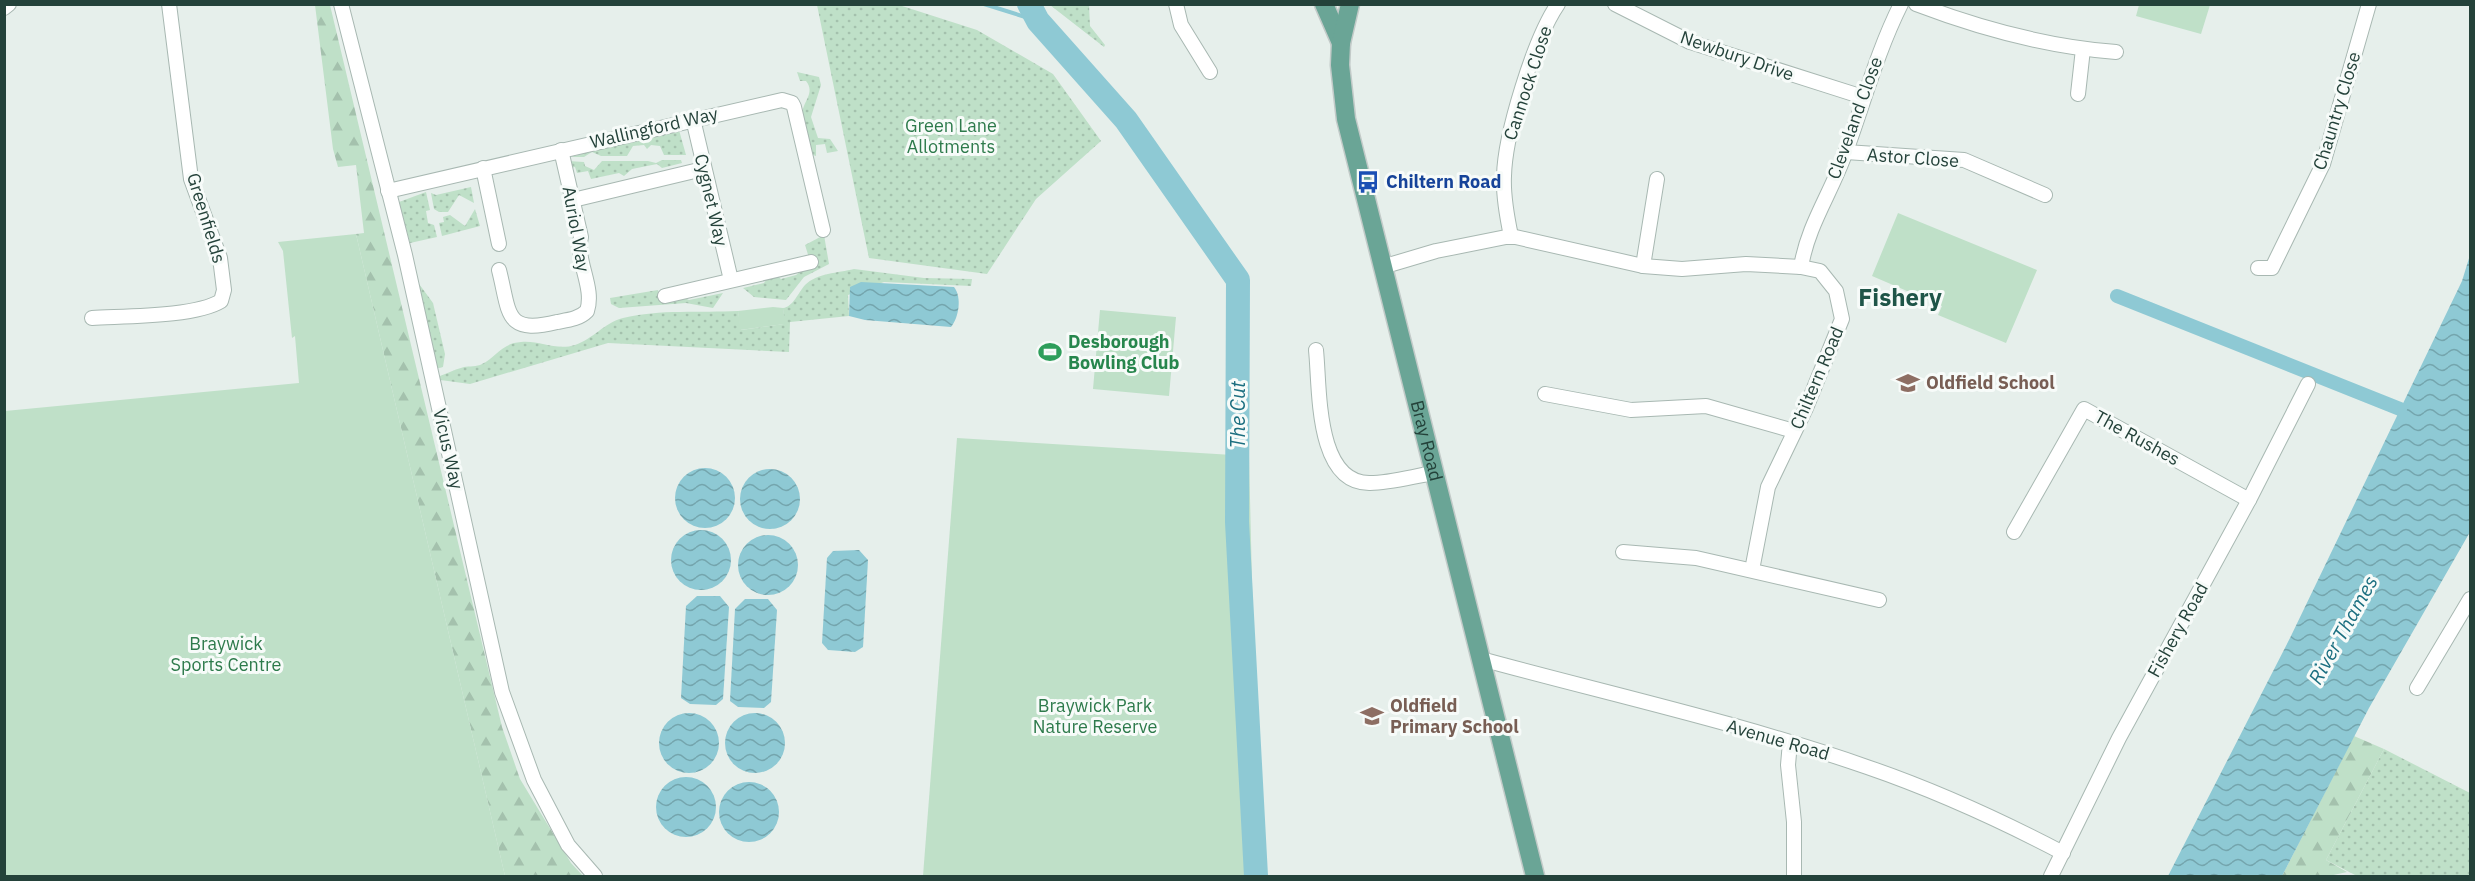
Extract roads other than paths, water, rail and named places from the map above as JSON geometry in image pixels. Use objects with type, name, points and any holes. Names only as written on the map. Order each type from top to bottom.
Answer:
[{"type":"main road","points":[[1324,4],[1341,43]]},
{"type":"main road","name":"Bray Road","points":[[1350,4],[1341,43],[1340,65],[1346,119],[1535,876]]},
{"type":"street","points":[[4,8],[9,4]]},
{"type":"street","name":"Greenfields","points":[[92,318],[188,311],[213,306],[221,301],[224,290],[220,258],[191,179],[169,4]]},
{"type":"street","name":"Vicus Way","points":[[341,4],[388,191],[502,692],[534,780],[568,845],[595,876]]},
{"type":"street","points":[[1176,4],[1181,25],[1210,72]]},
{"type":"street","name":"Cannock Close","points":[[1511,236],[1504,177],[1509,137],[1544,24],[1558,4]]},
{"type":"street","name":"Newbury Drive","points":[[1615,4],[1690,42],[1863,97]]},
{"type":"street","name":"Cleveland Close","points":[[1801,267],[1805,240],[1846,152],[1885,35],[1901,4]]},
{"type":"street","points":[[1916,4],[1952,18],[2083,49],[2116,52]]},
{"type":"street","name":"Chauntry Close","points":[[2258,268],[2272,268],[2323,164],[2369,4]]},
{"type":"street","points":[[2078,94],[2083,49]]},
{"type":"street","name":"Wallingford Way","points":[[388,191],[775,101],[792,103],[823,230]]},
{"type":"street","name":"Cygnet Way","points":[[693,119],[702,169],[731,280]]},
{"type":"street","name":"Auriol Way","points":[[500,270],[512,317],[523,326],[534,328],[579,317],[588,308],[578,246],[581,237],[561,150]]},
{"type":"street","name":"Astor Close","points":[[1846,152],[1964,160],[2045,195]]},
{"type":"street","points":[[483,168],[499,244]]},
{"type":"street","points":[[573,201],[702,169]]},
{"type":"street","points":[[1643,266],[1657,179]]},
{"type":"street","name":"Chiltern Road","points":[[1382,267],[1436,251],[1511,236],[1643,266],[1682,269],[1746,264],[1801,267],[1820,271],[1836,291],[1842,319],[1768,488],[1752,570]]},
{"type":"street","points":[[665,296],[811,262]]},
{"type":"street","points":[[1316,350],[1326,445],[1338,469],[1368,483],[1434,473]]},
{"type":"street","name":"Fishery Road","points":[[2051,876],[2120,738],[2249,500],[2308,384]]},
{"type":"street","points":[[1545,394],[1632,410],[1706,406],[1794,431]]},
{"type":"street","name":"The Rushes","points":[[2014,532],[2084,409],[2249,500]]},
{"type":"street","points":[[1623,552],[1696,558],[1879,600]]},
{"type":"street","points":[[2417,688],[2470,599]]},
{"type":"street","name":"Avenue Road","points":[[1481,659],[1790,742],[1869,767],[1966,806],[2063,853]]},
{"type":"street","points":[[1790,742],[1788,765],[1794,822],[1794,876]]},
{"type":"water","name":"River Thames","points":[[2470,255],[2470,532],[2369,708],[2282,876],[2168,876],[2290,638],[2462,281]]},
{"type":"water","points":[[861,282],[954,287],[959,301],[956,318],[951,327],[865,320],[849,316],[850,287]]},
{"type":"water","points":[[705,468],[722,473],[730,481],[735,498],[730,515],[722,523],[705,528],[688,523],[680,515],[675,498],[680,481],[688,473]]},
{"type":"water","points":[[770,469],[787,474],[795,482],[800,499],[795,516],[787,524],[770,529],[753,524],[745,516],[740,499],[745,482],[753,474]]},
{"type":"water","points":[[701,530],[718,535],[726,543],[731,560],[726,577],[718,585],[701,590],[684,585],[676,577],[671,560],[676,543],[684,535]]},
{"type":"water","points":[[768,535],[785,540],[793,548],[798,565],[793,582],[785,590],[768,595],[751,590],[743,582],[738,565],[743,548],[751,540]]},
{"type":"water","points":[[859,550],[868,560],[863,647],[855,652],[828,650],[822,643],[827,558],[833,551]]},
{"type":"water","points":[[697,596],[720,596],[729,607],[723,699],[716,705],[690,704],[681,698],[686,606]]},
{"type":"water","points":[[745,599],[768,599],[777,610],[771,702],[764,708],[738,707],[730,701],[735,609]]},
{"type":"water","points":[[689,713],[706,718],[714,726],[719,743],[714,760],[706,768],[689,773],[672,768],[664,760],[659,743],[664,726],[672,718]]},
{"type":"water","points":[[755,713],[772,718],[780,726],[785,743],[780,760],[772,768],[755,773],[738,768],[730,760],[725,743],[730,726],[738,718]]},
{"type":"water","points":[[686,777],[703,782],[711,790],[716,807],[711,824],[703,832],[686,837],[669,832],[661,824],[656,807],[661,790],[669,782]]},
{"type":"water","points":[[749,782],[766,787],[774,795],[779,812],[774,829],[766,837],[749,842],[732,837],[724,829],[719,812],[724,795],[732,787]]},
{"type":"waterway","points":[[984,4],[1038,21]]},
{"type":"waterway","name":"The Cut","points":[[1029,4],[1038,21],[1126,120],[1238,280],[1237,522],[1256,876]]},
{"type":"waterway","points":[[2117,296],[2400,409]]},
{"type":"place","name":"Chiltern Road","points":[[1368,182]]},
{"type":"place","name":"Desborough Bowling Club","points":[[1050,352]]},
{"type":"place","name":"Oldfield School","points":[[1908,383]]},
{"type":"place","name":"Oldfield Primary School","points":[[1372,716]]},
{"type":"district","name":"Fishery","points":[[1900,298]]},
{"type":"park label","name":"Green Lane Allotments","points":[[951,136]]},
{"type":"park label","name":"Braywick Sports Centre","points":[[226,654]]},
{"type":"park label","name":"Braywick Park Nature Reserve","points":[[1095,716]]}]
